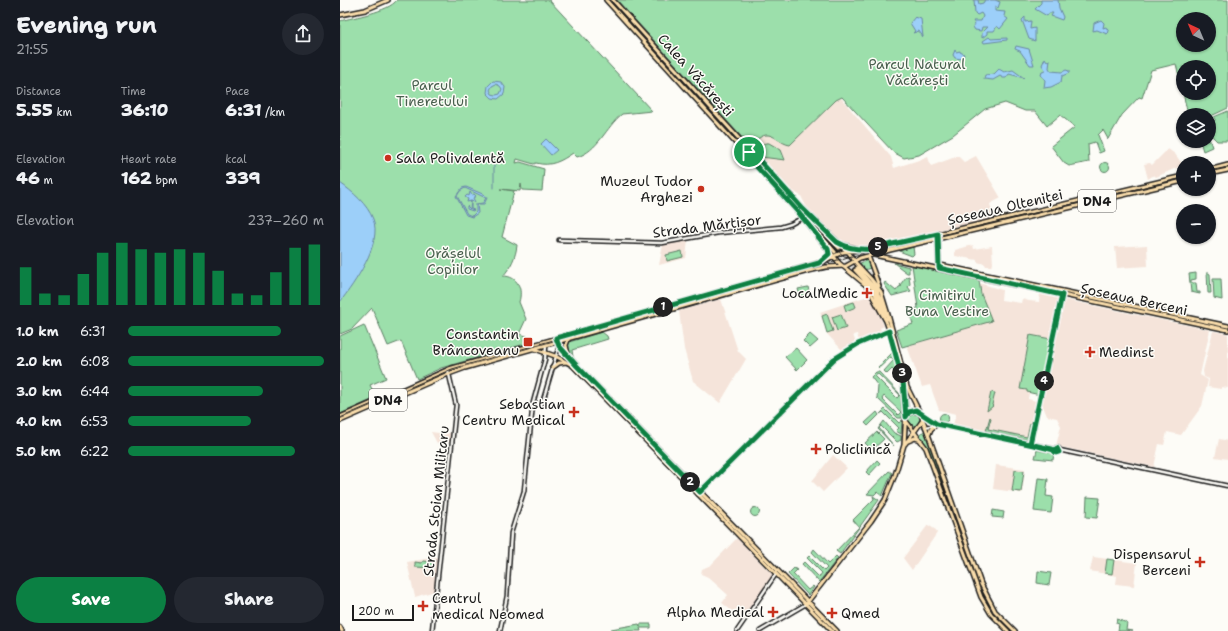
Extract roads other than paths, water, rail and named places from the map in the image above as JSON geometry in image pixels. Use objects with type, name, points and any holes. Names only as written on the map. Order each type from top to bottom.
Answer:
[{"type":"main road","points":[[340,15],[365,10],[388,0]]},
{"type":"main road","name":"Calea Văcărești","points":[[606,0],[798,212],[843,266],[868,286],[886,321]]},
{"type":"main road","name":"Calea Văcărești","points":[[613,0],[802,208],[847,251],[854,261],[872,279],[881,292]]},
{"type":"main road","points":[[746,155],[751,151]]},
{"type":"main road","points":[[1216,168],[1228,165]]},
{"type":"main road","points":[[1216,173],[1228,170]]},
{"type":"main road","name":"Șoseaua Olteniței","points":[[340,421],[449,371],[546,346],[808,271],[826,267],[843,266],[870,255],[938,236],[1176,178]]},
{"type":"main road","name":"Șoseaua Olteniței","points":[[340,417],[449,371],[545,341],[819,263],[847,251],[861,250],[938,236],[1176,183]]},
{"type":"main road","points":[[802,208],[839,248]]},
{"type":"main road","points":[[798,212],[835,252]]},
{"type":"main road","points":[[938,236],[939,267]]},
{"type":"main road","points":[[819,263],[829,254],[822,241]]},
{"type":"main road","points":[[837,242],[847,247],[861,250]]},
{"type":"main road","points":[[807,603],[879,509],[892,485],[904,445],[906,418],[903,381],[881,292],[870,255]]},
{"type":"main road","name":"Șoseaua Berceni","points":[[870,255],[939,267],[1161,314],[1228,330]]},
{"type":"main road","points":[[891,331],[875,292],[856,269],[869,280],[878,293],[891,331],[907,387],[920,412],[924,428],[988,600],[1001,618],[1015,631]]},
{"type":"main road","name":"Șoseaua Berceni","points":[[1024,285],[1062,295],[1124,306]]},
{"type":"main road","name":"Șoseaua Berceni","points":[[1161,314],[1228,326]]},
{"type":"main road","points":[[556,338],[559,346],[569,357],[699,493]]},
{"type":"main road","points":[[568,339],[566,347],[569,357]]},
{"type":"main road","points":[[534,349],[546,352],[569,362],[807,603],[832,631]]},
{"type":"main road","points":[[552,368],[561,362],[569,362]]},
{"type":"main road","points":[[906,418],[912,411],[920,412]]},
{"type":"main road","points":[[906,418],[910,427],[922,440],[984,602],[994,618],[1008,631]]},
{"type":"main road","points":[[904,445],[923,420]]},
{"type":"main road","points":[[928,436],[931,429],[937,424]]},
{"type":"main road","points":[[910,427],[924,428]]},
{"type":"main road","points":[[914,432],[924,428]]},
{"type":"main road","points":[[904,445],[914,438],[922,440]]},
{"type":"main road","points":[[956,528],[960,527]]},
{"type":"main road","points":[[749,544],[776,574],[837,631]]},
{"type":"main road","points":[[340,627],[342,631]]},
{"type":"street","points":[[798,212],[801,217],[799,220],[805,221]]},
{"type":"street","name":"Strada Mărțișor","points":[[559,240],[662,243],[718,233],[775,228],[788,225],[799,220]]},
{"type":"street","points":[[1030,444],[1062,295]]},
{"type":"street","points":[[699,493],[834,359],[858,344],[891,331]]},
{"type":"street","points":[[500,631],[507,596],[511,533],[525,488],[533,403],[546,352],[545,341]]},
{"type":"street","points":[[533,403],[542,404],[559,346]]},
{"type":"street","name":"Strada Stoian Militaru","points":[[432,631],[456,405],[449,371]]},
{"type":"street","points":[[920,412],[937,424],[1030,444],[1054,450],[1056,453],[1059,450],[1228,486]]},
{"type":"street","points":[[924,428],[937,424]]},
{"type":"street","points":[[736,631],[776,574]]},
{"type":"street","points":[[760,631],[807,603]]},
{"type":"water","points":[[974,0],[978,0],[979,4],[983,3],[985,0],[995,0],[1000,2],[998,8],[995,6],[995,11],[1005,12],[1004,16],[1008,19],[1000,29],[997,26],[994,31],[987,31],[987,34],[982,38],[982,33],[988,27],[982,27],[981,31],[975,30],[973,27],[975,24],[973,21],[981,21],[983,16],[981,13],[977,15],[975,13]]},
{"type":"water","points":[[1041,0],[1058,0],[1059,8],[1063,17],[1062,20],[1051,16],[1053,13],[1049,13],[1047,16],[1035,9],[1041,3]]},
{"type":"water","points":[[915,17],[921,19],[923,37],[919,31],[913,33],[915,31],[910,23]]},
{"type":"water","points":[[1025,17],[1025,22],[1031,21],[1030,29],[1035,28],[1035,41],[1029,39],[1022,20]]},
{"type":"water","points":[[1101,20],[1104,23],[1103,28],[1106,27],[1109,32],[1107,34],[1097,30],[1093,31],[1094,23]]},
{"type":"water","points":[[989,37],[991,39],[1007,38],[1007,40],[984,43],[983,41]]},
{"type":"water","points":[[1016,46],[1029,49],[1034,65],[1030,65],[1020,51],[1015,49]]},
{"type":"water","points":[[955,50],[956,52],[960,51],[964,54],[962,59],[955,58],[953,55]]},
{"type":"water","points":[[1045,58],[1047,61],[1050,60],[1049,68],[1051,71],[1062,72],[1066,70],[1069,71],[1069,73],[1062,76],[1061,82],[1051,87],[1044,88],[1045,80],[1041,75],[1042,72],[1046,71],[1042,65]]},
{"type":"water","points":[[999,69],[1004,72],[1013,70],[1024,78],[1009,74],[1006,78],[1000,76],[993,80],[984,79],[985,75],[994,74]]},
{"type":"water","points":[[493,81],[501,82],[505,87],[504,94],[498,99],[492,98],[487,93],[488,86]],"holes":[[[496,84],[502,89],[500,94],[492,94],[490,90],[492,86]]]},
{"type":"water","points":[[546,139],[557,150],[551,155],[541,144]]},
{"type":"water","points":[[340,183],[355,194],[367,208],[373,219],[375,229],[374,240],[366,263],[340,302]]},
{"type":"water","points":[[466,187],[485,195],[487,198],[484,204],[477,204],[478,213],[472,217],[466,215],[456,196],[462,188]],"holes":[[[465,188],[486,198],[483,203],[476,204],[476,212],[472,216],[467,214],[457,196],[460,191]]]},
{"type":"water","points":[[470,192],[472,195],[474,194],[476,196],[473,198],[475,202],[467,202],[468,199],[465,197],[467,195],[469,196]]},
{"type":"water","points":[[471,201],[471,209],[474,210],[473,211],[467,209],[467,206],[470,209]]},
{"type":"waterway","points":[[494,156],[494,188]]},
{"type":"tunnel","points":[[839,248],[857,268]]},
{"type":"tunnel","points":[[835,252],[855,270]]},
{"type":"tram line","points":[[609,0],[838,251],[844,256],[850,257]]},
{"type":"tram line","points":[[1216,170],[1228,167]]},
{"type":"tram line","points":[[340,418],[452,369],[669,307],[852,256],[1176,180]]},
{"type":"place","name":"Sala Polivalentă","points":[[388,158]]},
{"type":"place","name":"Muzeul Tudor Arghezi","points":[[701,189]]},
{"type":"place","name":"LocalMedic","points":[[867,293]]},
{"type":"place","name":"Constantin Brâncoveanu","points":[[528,342]]},
{"type":"place","name":"Medinst","points":[[1090,352]]},
{"type":"place","name":"Sebastian Centru Medical","points":[[574,412]]},
{"type":"place","name":"Policlinică","points":[[816,449]]},
{"type":"place","name":"Dispensarul Berceni","points":[[1200,562]]},
{"type":"place","name":"Centrul medical Neomed","points":[[423,606]]},
{"type":"place","name":"Alpha Medical","points":[[773,612]]},
{"type":"place","name":"Qmed","points":[[832,613]]},
{"type":"park label","name":"Parcul Natural Văcărești","points":[[917,72]]},
{"type":"park label","name":"Parcul Tineretului","points":[[432,94]]},
{"type":"park label","name":"Orășelul Copiilor","points":[[453,262]]},
{"type":"park label","name":"Cimitirul Buna Vestire","points":[[947,304]]}]
